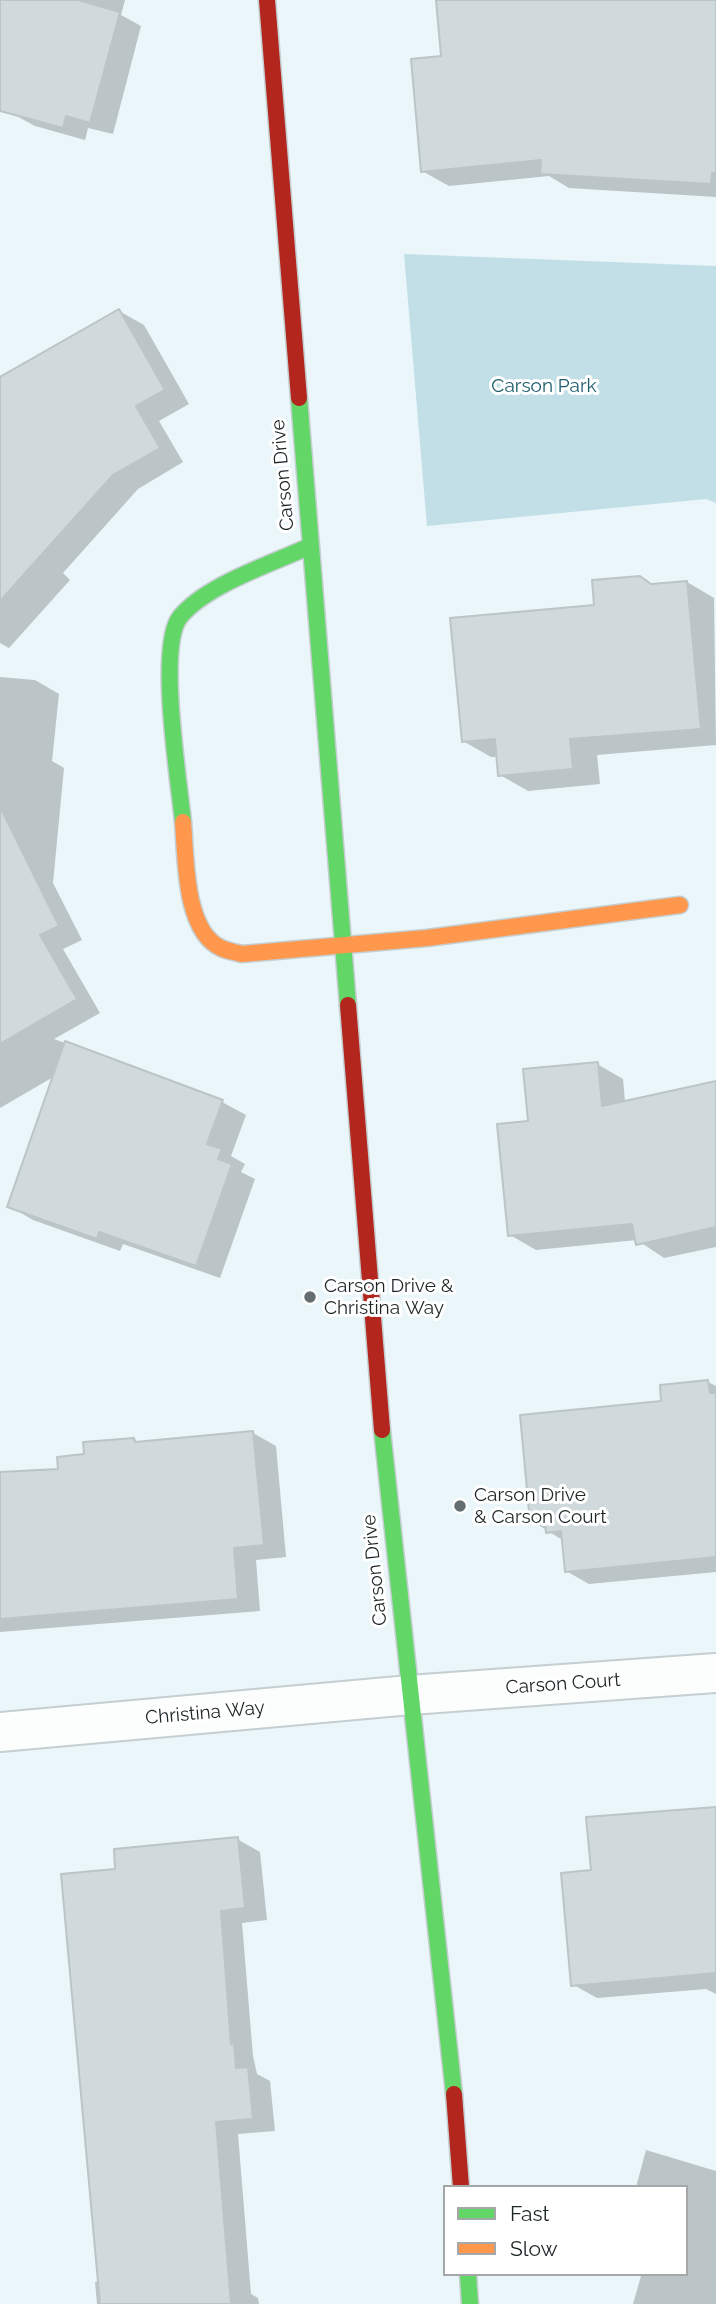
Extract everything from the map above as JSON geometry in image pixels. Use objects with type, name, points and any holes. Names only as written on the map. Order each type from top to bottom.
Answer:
[{"type":"street","name":"Carson Drive","points":[[267,0],[383,1444],[451,2069],[461,2185]]},
{"type":"street","points":[[310,546],[206,596],[180,616],[170,638],[168,658],[190,902],[202,929],[219,948],[242,954],[341,947],[680,905]]},
{"type":"street","name":"Carson Court","points":[[410,1695],[716,1674]]},
{"type":"street","name":"Christina Way","points":[[0,1732],[410,1695]]},
{"type":"street","points":[[468,2276],[470,2304]]},
{"type":"green space","name":"Carson Park","points":[[404,254],[716,266],[716,503],[706,499],[427,526]]},
{"type":"building","points":[[0,0],[78,0],[120,12],[90,123],[66,116],[63,128],[0,111]]},
{"type":"building","points":[[436,0],[716,0],[716,173],[712,173],[711,184],[540,174],[541,160],[421,172],[411,59],[441,56]]},
{"type":"building","points":[[119,309],[165,390],[136,406],[160,448],[113,475],[0,601],[0,377]]},
{"type":"building","points":[[640,576],[651,584],[687,581],[701,729],[570,739],[573,769],[498,776],[495,739],[462,742],[450,618],[594,605],[592,580]]},
{"type":"building","points":[[0,807],[59,926],[40,935],[77,999],[0,1044]]},
{"type":"building","points":[[65,1041],[223,1100],[207,1144],[222,1149],[218,1159],[232,1164],[196,1266],[99,1232],[97,1239],[7,1207]]},
{"type":"building","points":[[598,1062],[602,1106],[716,1081],[716,1227],[636,1245],[632,1224],[508,1236],[497,1124],[528,1121],[523,1069]]},
{"type":"building","points":[[708,1380],[710,1393],[716,1393],[716,1557],[565,1572],[561,1531],[546,1533],[545,1521],[530,1522],[520,1415],[661,1401],[660,1385]]},
{"type":"building","points":[[253,1431],[264,1545],[234,1548],[238,1599],[0,1619],[0,1472],[58,1469],[57,1457],[84,1454],[83,1442],[134,1438],[135,1442]]},
{"type":"building","points":[[716,1807],[716,1973],[571,1986],[561,1873],[591,1870],[586,1817]]},
{"type":"building","points":[[238,1837],[245,1908],[221,1911],[231,2044],[234,2043],[236,2068],[248,2067],[253,2119],[216,2122],[231,2304],[100,2304],[61,1874],[115,1869],[114,1849]]},
{"type":"traffic: fast","points":[[299,398],[348,1005]]},
{"type":"traffic: fast","points":[[183,822],[171,715],[170,656],[173,632],[180,617],[206,595],[241,576],[310,546]]},
{"type":"traffic: fast","points":[[382,1430],[454,2094]]},
{"type":"traffic: fast","points":[[468,2276],[470,2304]]},
{"type":"traffic: slow","points":[[183,822],[189,892],[200,926],[209,939],[221,948],[242,954],[427,938],[680,905]]},
{"type":"traffic: jam","points":[[267,0],[299,398]]},
{"type":"traffic: jam","points":[[348,1005],[382,1430]]},
{"type":"traffic: jam","points":[[454,2094],[461,2185]]},
{"type":"place","name":"Carson Drive & Christina Way","points":[[310,1297]]},
{"type":"place","name":"Carson Drive & Carson Court","points":[[460,1506]]}]
